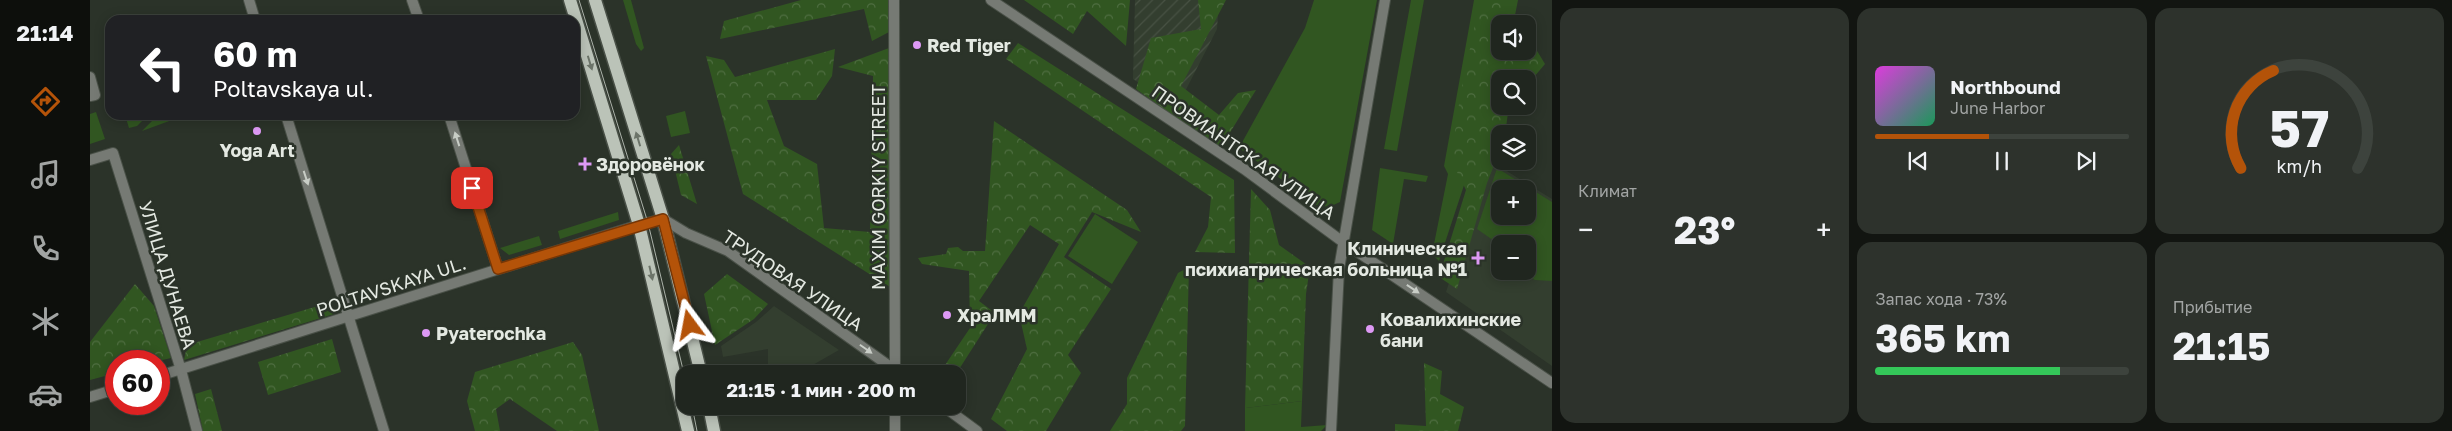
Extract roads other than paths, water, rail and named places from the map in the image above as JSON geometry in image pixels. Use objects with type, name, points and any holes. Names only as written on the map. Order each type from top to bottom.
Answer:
[{"type":"main road","points":[[570,0],[575,15]]},
{"type":"main road","points":[[595,0],[663,219],[699,365]]},
{"type":"main road","points":[[580,33],[639,225],[688,431]]},
{"type":"main road","points":[[711,415],[714,431]]},
{"type":"street","points":[[249,0],[254,15]]},
{"type":"street","points":[[412,0],[417,15]]},
{"type":"street","name":"MAXIM GORKIY STREET","points":[[894,0],[897,365]]},
{"type":"street","name":"ПРОВИАНТСКАЯ УЛИЦА","points":[[991,0],[1244,169],[1343,242],[1552,383]]},
{"type":"street","points":[[1331,431],[1339,269],[1385,0]]},
{"type":"street","points":[[90,77],[95,95],[90,96]]},
{"type":"street","points":[[288,120],[384,431]]},
{"type":"street","points":[[451,120],[498,269]]},
{"type":"street","name":"УЛИЦА ДУНАЕВА","points":[[90,160],[113,153],[181,370],[197,431]]},
{"type":"street","name":"POLTAVSKAYA UL.","points":[[170,373],[663,219]]},
{"type":"street","name":"ТРУДОВАЯ УЛИЦА","points":[[663,219],[686,233],[728,251],[887,365]]},
{"type":"street","points":[[90,397],[105,392]]},
{"type":"street","points":[[895,415],[895,431]]},
{"type":"street","points":[[955,415],[977,431]]},
{"type":"tram line","points":[[579,0],[648,223],[682,365]]},
{"type":"tram line","points":[[694,415],[697,431]]},
{"type":"place","name":"Red Tiger","points":[[917,45]]},
{"type":"place","name":"Yoga Art","points":[[257,131]]},
{"type":"place","name":"Здоровёнок","points":[[585,164]]},
{"type":"place","name":"Клиническая психиатрическая больница №1","points":[[1478,258]]},
{"type":"place","name":"ХраЛММ","points":[[947,315]]},
{"type":"place","name":"Ковалихинские бани","points":[[1370,329]]},
{"type":"place","name":"Pyaterochka","points":[[426,333]]}]
